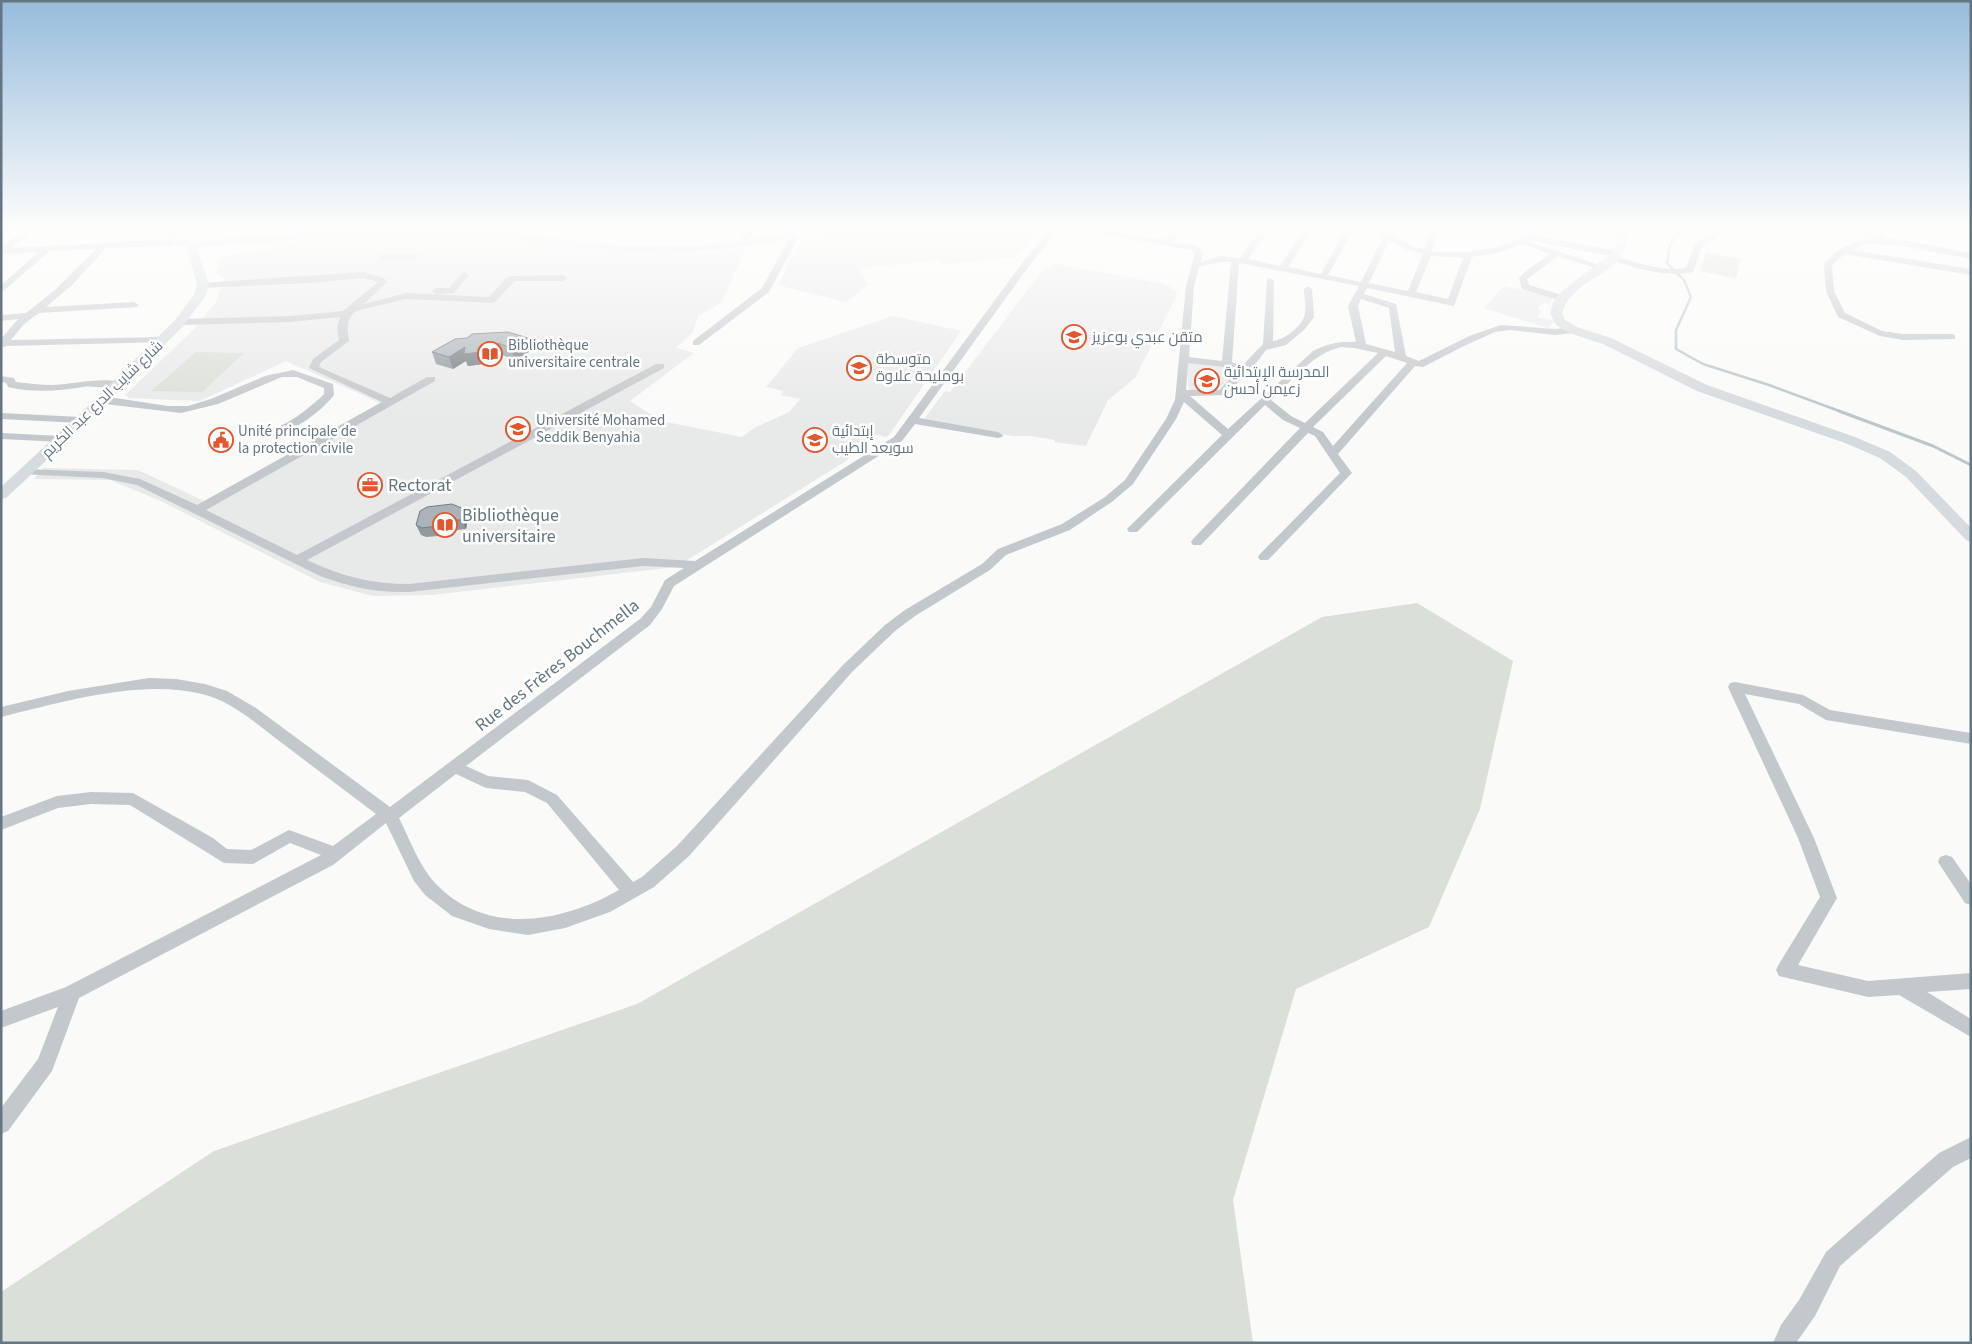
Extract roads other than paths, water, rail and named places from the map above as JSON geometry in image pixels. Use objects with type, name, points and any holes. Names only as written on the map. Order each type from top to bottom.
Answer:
[{"type":"main road","name":"شارع شايب الدرع عبد الكريم","points":[[1,495],[164,340],[180,322],[200,295],[202,290]]},
{"type":"main road","points":[[1570,290],[1562,298],[1557,307],[1556,317],[1560,322],[1573,330],[1615,345],[1702,388],[1842,437],[1885,455],[1911,474],[1971,537]]},
{"type":"main road","points":[[1,474],[24,472]]},
{"type":"street","points":[[2,344],[28,316],[39,310],[61,290]]},
{"type":"street","points":[[180,322],[290,319],[346,314],[387,290]]},
{"type":"street","points":[[402,290],[447,292],[452,290]]},
{"type":"street","points":[[354,308],[406,296],[492,300],[501,290]]},
{"type":"street","points":[[696,343],[766,290]]},
{"type":"street","name":"Rue des Frères Bouchmella","points":[[1,1020],[72,993],[328,860],[455,767],[645,622],[656,609],[669,583],[898,439],[1007,290]]},
{"type":"street","points":[[1,712],[83,694],[149,683],[166,683],[205,689],[222,695],[251,712],[388,815],[420,876],[431,890],[458,911],[489,922],[528,928],[545,925],[604,907],[648,882],[683,851],[848,668],[890,628],[910,613],[986,567],[1002,552],[1066,527],[1122,489],[1140,467],[1179,404],[1191,290]]},
{"type":"street","points":[[1227,363],[1235,290]]},
{"type":"street","points":[[1268,345],[1270,290]]},
{"type":"street","points":[[1180,392],[1222,393],[1268,345],[1283,343],[1302,327],[1309,317],[1308,290]]},
{"type":"street","points":[[1362,290],[1353,306],[1362,346]]},
{"type":"street","points":[[1389,290],[1451,302],[1456,290]]},
{"type":"street","points":[[1411,294],[1413,290]]},
{"type":"street","points":[[1534,290],[1562,298]]},
{"type":"street","points":[[1830,290],[1841,315],[1880,333],[1903,337],[1952,337]]},
{"type":"street","points":[[1359,296],[1393,306],[1401,358]]},
{"type":"street","points":[[39,310],[134,305]]},
{"type":"street","points":[[346,314],[342,328],[344,341],[316,361],[314,368],[391,402]]},
{"type":"street","points":[[1,318],[28,316]]},
{"type":"street","points":[[1134,529],[1228,435],[1321,350],[1342,344],[1362,346],[1420,365],[1491,330],[1501,328],[1563,333],[1573,330]]},
{"type":"street","points":[[2,344],[164,340]]},
{"type":"street","points":[[1197,542],[1307,428],[1384,352]]},
{"type":"street","points":[[1183,359],[1227,363],[1244,368]]},
{"type":"street","points":[[1332,454],[1413,362]]},
{"type":"street","points":[[297,560],[660,366]]},
{"type":"street","points":[[102,399],[165,409],[188,410],[216,403],[248,386],[294,373],[329,386],[329,395],[318,407],[301,417],[273,432],[261,433],[248,430]]},
{"type":"street","points":[[1,379],[10,380],[12,385],[52,388],[74,387],[82,384],[117,384]]},
{"type":"street","points":[[197,510],[431,379]]},
{"type":"street","points":[[1180,392],[1228,435]]},
{"type":"street","points":[[1264,557],[1346,473],[1319,434],[1287,418],[1265,400]]},
{"type":"street","points":[[1,416],[81,420]]},
{"type":"street","points":[[912,420],[998,435]]},
{"type":"street","points":[[1,436],[62,439]]},
{"type":"street","points":[[24,472],[84,473],[120,477],[140,482],[297,560],[344,581],[371,587],[390,588],[469,582],[642,562],[698,565]]},
{"type":"street","points":[[1971,738],[1826,715],[1803,700],[1735,687],[1806,838],[1829,898],[1786,970],[1868,989],[1971,980]]},
{"type":"street","points":[[455,767],[486,782],[528,786],[552,800],[631,892]]},
{"type":"street","points":[[1,824],[57,802],[91,798],[133,799],[207,843],[224,856],[253,857],[289,836],[336,854]]},
{"type":"street","points":[[1946,862],[1971,898]]},
{"type":"street","points":[[1901,986],[1971,1028]]},
{"type":"street","points":[[1,1124],[45,1065],[72,993]]},
{"type":"street","points":[[1784,1343],[1807,1308],[1833,1259],[1946,1160],[1971,1147]]},
{"type":"waterway","points":[[1688,290],[1691,297],[1676,330],[1676,349],[1703,364],[1769,385],[1842,412]]},
{"type":"waterway","points":[[1839,411],[1933,446],[1971,465]]},
{"type":"place","name":"متقن عبدي بوعزيز","points":[[1074,337]]},
{"type":"place","name":"Bibliothèque universitaire centrale","points":[[490,354]]},
{"type":"place","name":"متوسطة بومليحة علاوة","points":[[859,368]]},
{"type":"place","name":"المدرسة الإبتدائية زعيمن أحسن","points":[[1207,381]]},
{"type":"place","name":"Université Mohamed Seddik Benyahia","points":[[518,429]]},
{"type":"place","name":"Unité principale de la protection civile","points":[[221,440]]},
{"type":"place","name":"إبتدائية سويعد الطيب","points":[[815,440]]},
{"type":"place","name":"Rectorat","points":[[370,485]]},
{"type":"place","name":"Bibliothèque universitaire","points":[[445,525]]}]
